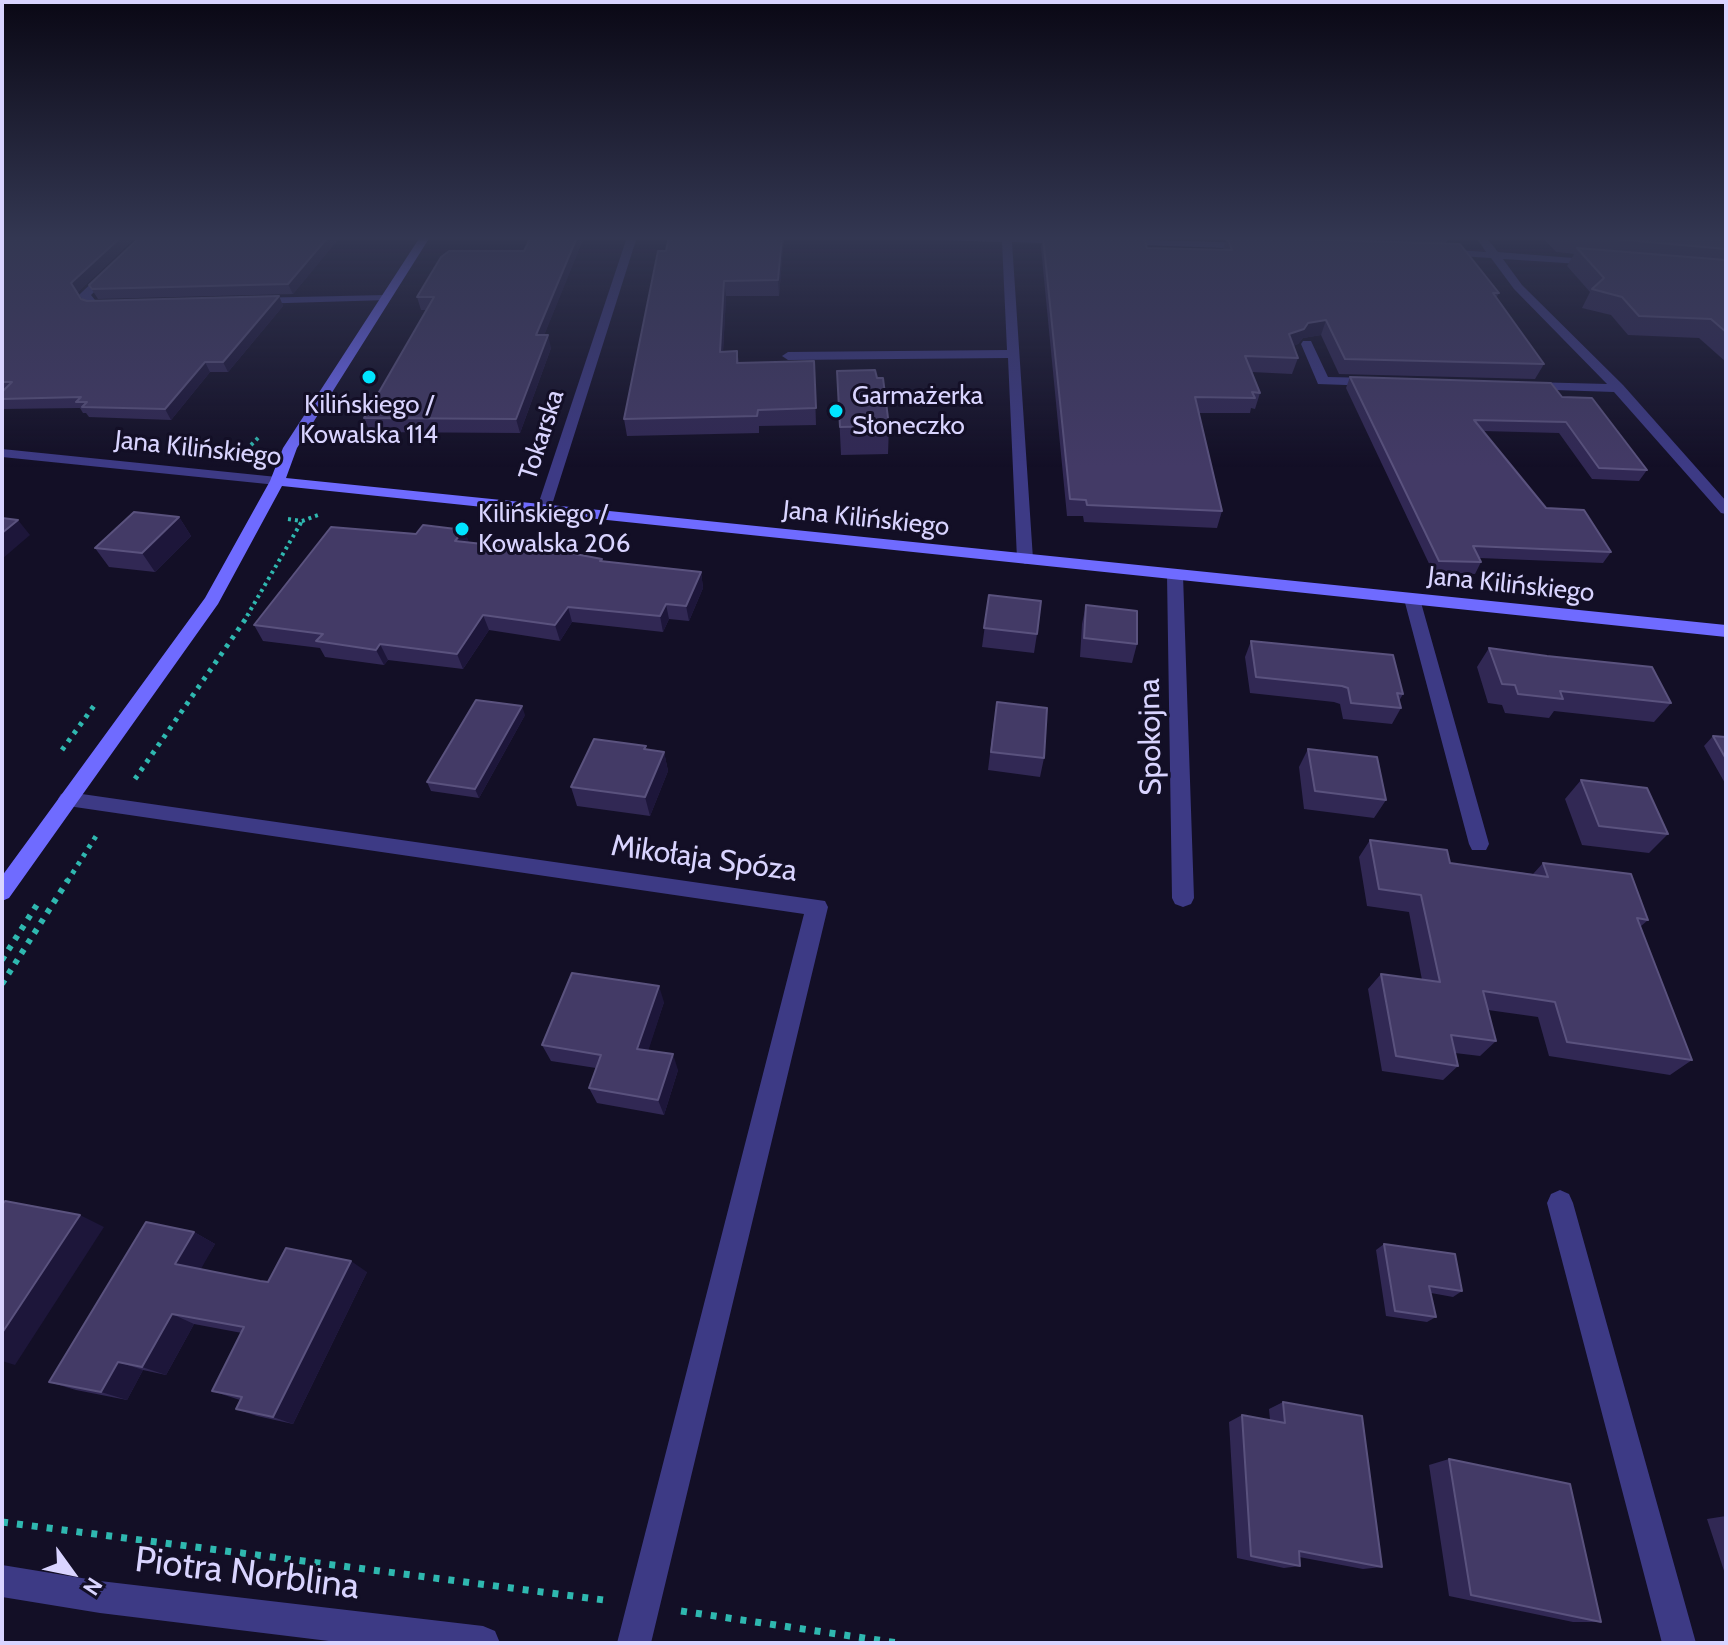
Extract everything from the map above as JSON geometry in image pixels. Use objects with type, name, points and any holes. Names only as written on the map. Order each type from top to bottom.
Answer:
[{"type":"street","points":[[2,892],[203,613],[277,481],[290,448],[375,314]]},
{"type":"street","name":"Tokarska","points":[[543,511],[607,314]]},
{"type":"street","points":[[1012,314],[1025,559]]},
{"type":"street","points":[[1542,314],[1618,388],[1726,510]]},
{"type":"street","points":[[1307,344],[1323,381],[1385,383]]},
{"type":"street","points":[[788,356],[1015,354]]},
{"type":"street","points":[[1510,386],[1618,388]]},
{"type":"street","name":"Jana Kilińskiego","points":[[2,453],[1726,631]]},
{"type":"street","name":"Spokojna","points":[[1175,575],[1183,898]]},
{"type":"street","points":[[1412,599],[1479,844]]},
{"type":"street","name":"Mikołaja Spóza","points":[[68,799],[817,907],[634,1643]]},
{"type":"street","points":[[1560,1203],[1679,1643]]},
{"type":"street","name":"Piotra Norblina","points":[[2,1581],[116,1599],[462,1642]]},
{"type":"path","points":[[2,984],[116,806],[242,625],[302,521]]},
{"type":"path","points":[[2,1522],[643,1605],[898,1643]]},
{"type":"building","points":[[2,314],[264,314],[223,362],[205,362],[165,409],[82,407],[87,402],[76,402],[81,397],[2,399],[2,392],[12,382],[2,382]]},
{"type":"building","points":[[424,314],[545,314],[536,335],[548,335],[516,419],[364,418]]},
{"type":"building","points":[[645,314],[722,314],[720,352],[737,351],[737,363],[814,361],[816,408],[758,410],[757,416],[624,419]]},
{"type":"building","points":[[1051,314],[1508,314],[1544,364],[1345,359],[1326,320],[1308,323],[1304,329],[1289,334],[1298,358],[1245,356],[1260,393],[1252,392],[1255,398],[1195,397],[1222,511],[1087,505],[1086,500],[1070,499]]},
{"type":"building","points":[[1637,314],[1726,314],[1726,332],[1711,319]]},
{"type":"building","points":[[875,370],[877,378],[883,378],[889,426],[840,427],[837,371]]},
{"type":"building","points":[[1350,377],[1551,383],[1562,397],[1592,398],[1647,470],[1599,468],[1566,422],[1474,420],[1546,508],[1584,510],[1611,552],[1473,546],[1481,562],[1439,561]]},
{"type":"building","points":[[134,512],[179,517],[142,553],[95,548]]},
{"type":"building","points":[[2,518],[18,520],[2,533]]},
{"type":"building","points":[[423,525],[464,530],[455,541],[701,572],[686,606],[666,604],[660,616],[568,607],[555,625],[483,615],[457,654],[380,644],[376,650],[316,641],[323,634],[254,625],[331,527],[416,534]]},
{"type":"building","points":[[989,595],[1041,601],[1037,634],[984,628]]},
{"type":"building","points":[[1086,605],[1137,611],[1137,644],[1084,638]]},
{"type":"building","points":[[1251,641],[1393,655],[1403,694],[1397,693],[1401,708],[1351,703],[1348,688],[1342,686],[1256,677]]},
{"type":"building","points":[[1489,648],[1652,667],[1671,703],[1560,691],[1563,699],[1518,694],[1515,685],[1502,684]]},
{"type":"building","points":[[476,700],[522,706],[475,789],[427,782]]},
{"type":"building","points":[[997,702],[1047,708],[1044,758],[991,752]]},
{"type":"building","points":[[1713,736],[1726,737],[1726,759]]},
{"type":"building","points":[[594,739],[646,746],[644,749],[664,752],[645,797],[571,787]]},
{"type":"building","points":[[1308,749],[1377,757],[1386,800],[1315,791]]},
{"type":"building","points":[[1581,780],[1647,788],[1668,834],[1599,826]]},
{"type":"building","points":[[1370,840],[1447,850],[1450,863],[1548,877],[1543,863],[1631,874],[1648,920],[1637,918],[1692,1060],[1567,1042],[1555,1002],[1483,991],[1496,1041],[1451,1035],[1458,1066],[1396,1056],[1381,974],[1440,982],[1421,895],[1379,889]]},
{"type":"building","points":[[572,973],[659,986],[637,1049],[673,1054],[658,1100],[589,1088],[601,1055],[542,1045]]},
{"type":"building","points":[[5,1201],[80,1215],[2,1333],[2,1205]]},
{"type":"building","points":[[146,1222],[194,1232],[175,1264],[260,1281],[268,1282],[286,1248],[351,1261],[273,1417],[236,1409],[242,1397],[212,1391],[244,1327],[172,1314],[142,1367],[118,1362],[101,1392],[49,1382]]},
{"type":"building","points":[[1384,1244],[1455,1254],[1462,1291],[1429,1286],[1436,1317],[1395,1311]]},
{"type":"building","points":[[1283,1402],[1362,1416],[1382,1567],[1299,1551],[1300,1566],[1251,1556],[1242,1415],[1285,1423]]},
{"type":"building","points":[[1449,1459],[1570,1484],[1601,1622],[1471,1595]]},
{"type":"place","name":"Kilińskiego / Kowalska 114","points":[[369,377]]},
{"type":"place","name":"Garmażerka Słoneczko","points":[[836,411]]},
{"type":"place","name":"Kilińskiego / Kowalska 206","points":[[462,529]]}]
